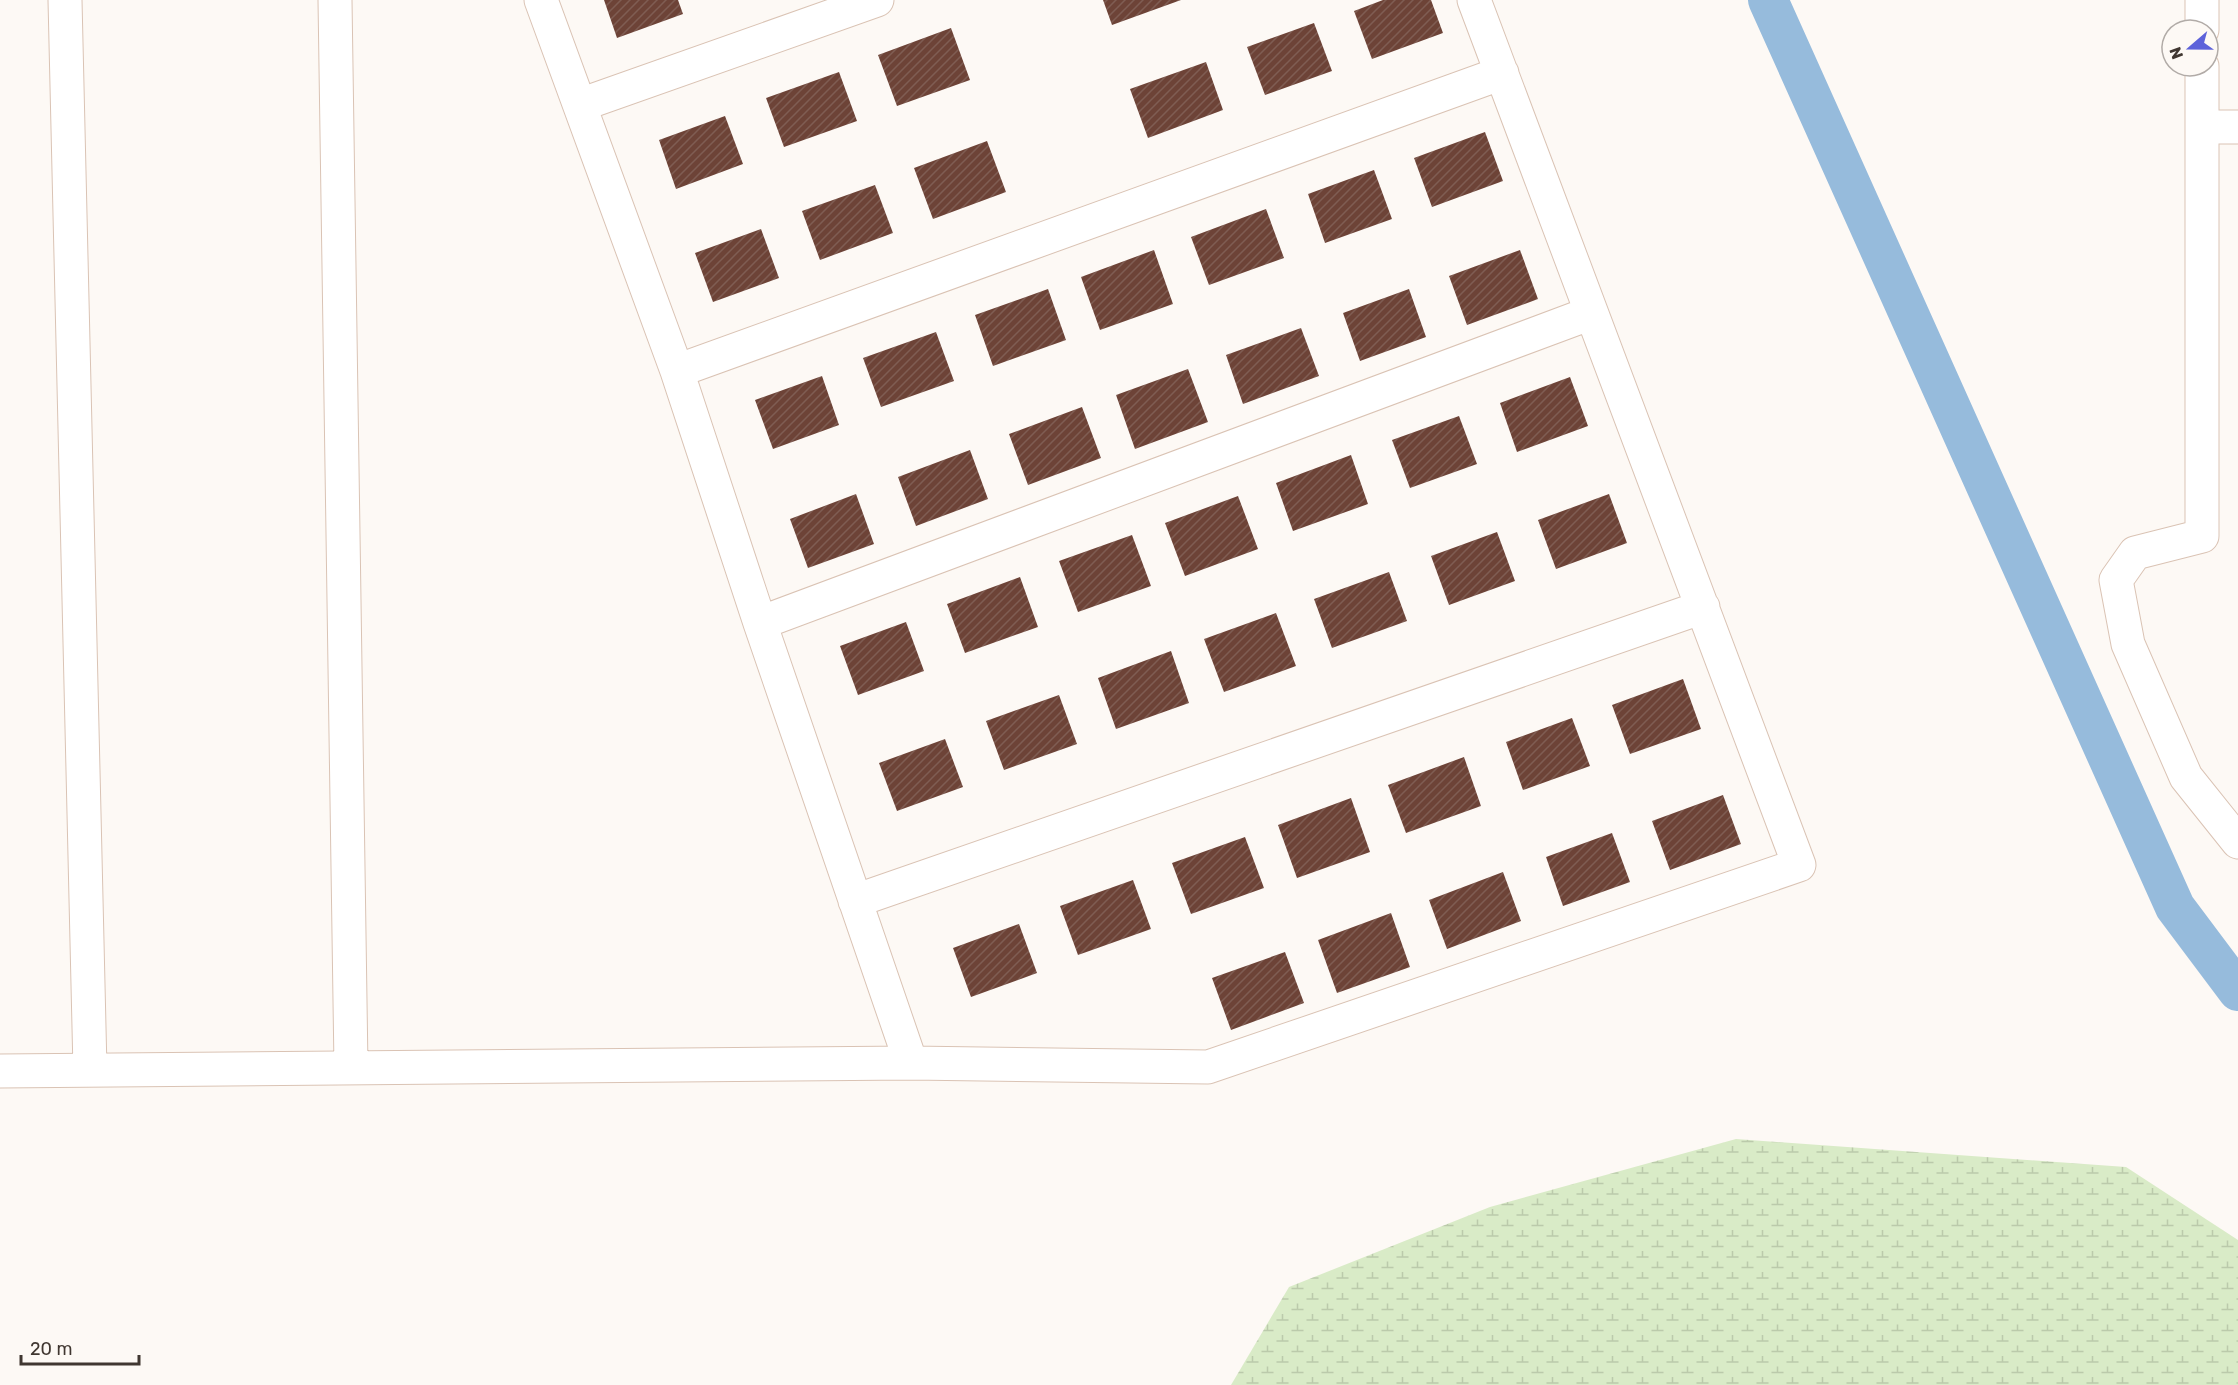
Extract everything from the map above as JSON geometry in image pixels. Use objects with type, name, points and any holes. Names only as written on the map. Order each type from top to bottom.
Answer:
[{"type":"street","points":[[65,0],[90,1070]]},
{"type":"street","points":[[335,0],[351,1068]]},
{"type":"street","points":[[541,0],[677,371],[760,623],[911,1063]]},
{"type":"street","points":[[580,105],[878,0]]},
{"type":"street","points":[[0,1071],[911,1063],[1208,1067],[1799,865],[1474,0]]},
{"type":"street","points":[[2202,0],[2202,18]]},
{"type":"street","points":[[677,371],[1502,73]]},
{"type":"street","points":[[2202,78],[2202,536],[2135,553],[2116,580],[2128,644],[2186,777],[2238,842]]},
{"type":"street","points":[[2202,127],[2238,127]]},
{"type":"street","points":[[760,623],[1591,313]]},
{"type":"street","points":[[855,901],[1703,607]]},
{"type":"green space","points":[[1736,1139],[2126,1167],[2238,1240],[2238,1385],[1231,1385],[1289,1287],[1490,1207]]},
{"type":"building","points":[[604,0],[678,0],[683,14],[617,38]]},
{"type":"building","points":[[1103,0],[1181,0],[1112,25]]},
{"type":"building","points":[[1383,0],[1431,0],[1443,33],[1372,59],[1354,11]]},
{"type":"building","points":[[1314,23],[1332,71],[1265,95],[1247,47]]},
{"type":"building","points":[[951,28],[970,80],[897,106],[878,55]]},
{"type":"building","points":[[1206,62],[1223,110],[1148,138],[1130,89]]},
{"type":"building","points":[[839,72],[857,121],[784,147],[766,98]]},
{"type":"building","points":[[725,116],[743,164],[676,189],[659,140]]},
{"type":"building","points":[[1485,132],[1503,181],[1432,207],[1414,158]]},
{"type":"building","points":[[987,141],[1006,192],[933,219],[914,168]]},
{"type":"building","points":[[1374,170],[1392,219],[1325,243],[1308,194]]},
{"type":"building","points":[[875,185],[893,233],[820,260],[802,211]]},
{"type":"building","points":[[1266,209],[1284,258],[1209,285],[1191,237]]},
{"type":"building","points":[[761,229],[779,278],[713,302],[695,253]]},
{"type":"building","points":[[1154,250],[1173,304],[1100,330],[1081,277]]},
{"type":"building","points":[[1520,250],[1538,299],[1467,325],[1449,276]]},
{"type":"building","points":[[1048,289],[1066,340],[993,366],[975,315]]},
{"type":"building","points":[[1409,289],[1426,337],[1360,361],[1343,313]]},
{"type":"building","points":[[1301,328],[1319,376],[1243,404],[1226,355]]},
{"type":"building","points":[[936,332],[954,381],[881,407],[863,358]]},
{"type":"building","points":[[1188,369],[1208,422],[1135,449],[1116,395]]},
{"type":"building","points":[[822,376],[839,425],[773,449],[755,400]]},
{"type":"building","points":[[1570,377],[1588,426],[1517,452],[1500,403]]},
{"type":"building","points":[[1082,407],[1101,458],[1028,485],[1009,434]]},
{"type":"building","points":[[1459,416],[1477,464],[1410,488],[1392,440]]},
{"type":"building","points":[[970,450],[988,499],[916,526],[898,477]]},
{"type":"building","points":[[1351,455],[1368,504],[1293,531],[1276,483]]},
{"type":"building","points":[[856,494],[874,544],[808,568],[790,519]]},
{"type":"building","points":[[1609,494],[1627,543],[1556,569],[1538,520]]},
{"type":"building","points":[[1238,496],[1258,549],[1185,576],[1165,523]]},
{"type":"building","points":[[1497,532],[1515,581],[1449,605],[1431,556]]},
{"type":"building","points":[[1132,535],[1151,586],[1078,612],[1059,561]]},
{"type":"building","points":[[1389,572],[1407,621],[1332,648],[1314,599]]},
{"type":"building","points":[[1020,577],[1038,627],[965,653],[947,604]]},
{"type":"building","points":[[1276,613],[1296,666],[1224,692],[1204,639]]},
{"type":"building","points":[[906,622],[924,671],[858,695],[840,646]]},
{"type":"building","points":[[1171,651],[1189,703],[1116,729],[1098,678]]},
{"type":"building","points":[[1683,679],[1701,729],[1630,754],[1612,705]]},
{"type":"building","points":[[1059,695],[1077,744],[1004,770],[986,721]]},
{"type":"building","points":[[1572,718],[1590,766],[1523,790],[1506,742]]},
{"type":"building","points":[[945,739],[963,787],[897,811],[879,763]]},
{"type":"building","points":[[1464,757],[1481,806],[1406,833],[1388,785]]},
{"type":"building","points":[[1723,795],[1741,844],[1670,870],[1652,821]]},
{"type":"building","points":[[1351,798],[1370,852],[1297,878],[1278,825]]},
{"type":"building","points":[[1612,833],[1630,882],[1563,906],[1546,857]]},
{"type":"building","points":[[1245,837],[1264,888],[1191,914],[1172,863]]},
{"type":"building","points":[[1503,872],[1521,921],[1447,949],[1429,900]]},
{"type":"building","points":[[1133,880],[1151,929],[1078,955],[1060,906]]},
{"type":"building","points":[[1391,913],[1410,967],[1337,993],[1318,940]]},
{"type":"building","points":[[1019,924],[1037,973],[971,997],[953,948]]},
{"type":"building","points":[[1285,952],[1304,1003],[1231,1030],[1212,978]]},
{"type":"waterway","points":[[1768,0],[2175,907],[2238,991]]}]
